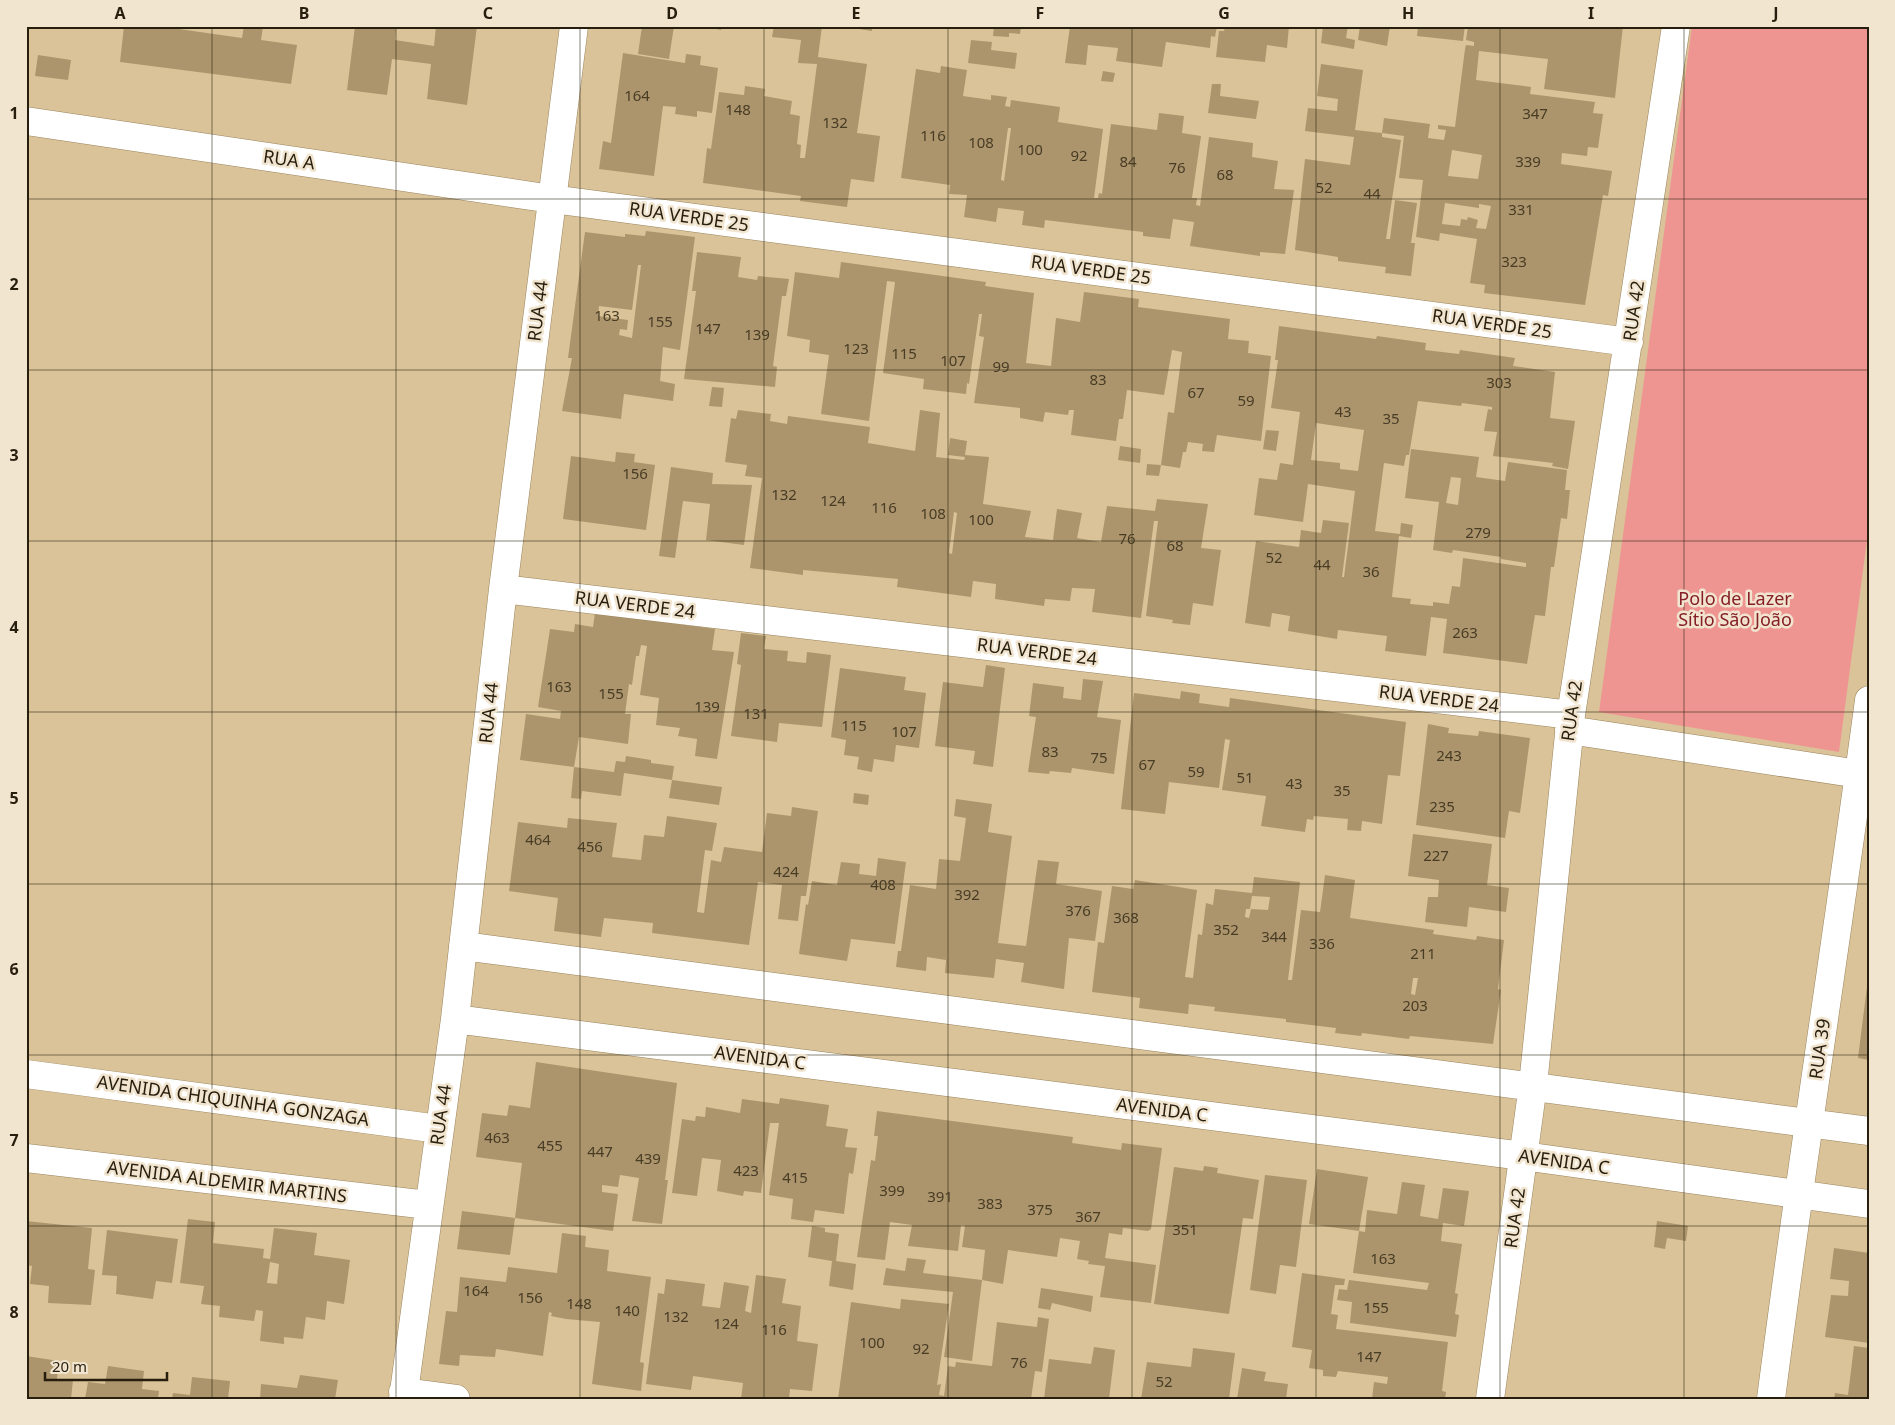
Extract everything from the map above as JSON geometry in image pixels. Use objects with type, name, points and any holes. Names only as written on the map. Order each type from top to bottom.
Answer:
[{"type":"street","name":"RUA 44","points":[[403,1395],[455,1019],[503,590],[574,26]]},
{"type":"street","name":"RUA 42","points":[[1490,1399],[1533,1085],[1570,722],[1676,26]]},
{"type":"street","name":"RUA A","points":[[26,120],[552,199]]},
{"type":"street","name":"RUA VERDE 25","points":[[552,199],[1629,342]]},
{"type":"street","name":"RUA VERDE 24","points":[[503,590],[1863,757]]},
{"type":"street","name":"RUA 39","points":[[1771,1399],[1797,1196],[1810,1123],[1863,757],[1869,700]]},
{"type":"street","points":[[463,946],[1533,1085],[1869,1131]]},
{"type":"street","name":"AVENIDA C","points":[[455,1019],[1523,1156],[1797,1196],[1869,1204]]},
{"type":"street","name":"AVENIDA CHIQUINHA GONZAGA","points":[[26,1074],[439,1129]]},
{"type":"street","name":"AVENIDA ALDEMIR MARTINS","points":[[26,1158],[428,1205]]},
{"type":"street","points":[[403,1395],[456,1399]]},
{"type":"green space","name":"Polo de Lazer Sítio São João","points":[[1692,26],[1869,26],[1869,525],[1839,752],[1599,712]]},
{"type":"building","points":[[124,26],[179,26],[179,29],[242,38],[244,26],[263,26],[261,40],[297,45],[291,84],[120,62]]},
{"type":"building","points":[[355,26],[396,26],[395,40],[434,46],[436,26],[477,26],[467,105],[427,99],[431,64],[392,59],[387,95],[347,90]]},
{"type":"building","points":[[642,26],[674,26],[669,59],[638,54]]},
{"type":"building","points":[[702,26],[722,26],[721,30]]},
{"type":"building","points":[[774,26],[822,26],[818,57],[867,64],[857,133],[880,136],[874,182],[851,179],[847,207],[800,201],[801,196],[703,183],[707,148],[711,149],[719,92],[744,95],[745,86],[765,89],[764,96],[792,101],[790,114],[800,116],[797,144],[801,145],[800,158],[805,158],[817,64],[798,63],[801,40],[772,37]]},
{"type":"building","points":[[860,26],[872,26],[872,31],[859,29]]},
{"type":"building","points":[[994,26],[1021,26],[1020,34],[1009,33],[1009,37],[993,36]]},
{"type":"building","points":[[1070,26],[1217,26],[1215,37],[1211,36],[1210,48],[1166,42],[1162,67],[1116,61],[1118,48],[1088,45],[1086,65],[1065,63]]},
{"type":"building","points":[[1225,26],[1289,26],[1287,48],[1267,45],[1265,62],[1216,57],[1219,31],[1224,31]]},
{"type":"building","points":[[1323,26],[1348,26],[1346,38],[1355,40],[1354,49],[1321,43]]},
{"type":"building","points":[[1360,26],[1390,26],[1387,46],[1358,40]]},
{"type":"building","points":[[1418,26],[1465,26],[1463,41],[1417,36]]},
{"type":"building","points":[[1468,26],[1623,26],[1615,98],[1544,89],[1548,59],[1479,51],[1476,80],[1531,87],[1530,94],[1595,102],[1593,113],[1603,114],[1598,148],[1588,147],[1587,156],[1562,153],[1561,164],[1612,171],[1608,196],[1603,195],[1585,305],[1484,293],[1485,285],[1470,283],[1477,239],[1440,233],[1439,241],[1416,237],[1423,180],[1399,178],[1404,136],[1382,133],[1384,118],[1430,124],[1428,138],[1444,140],[1446,130],[1438,129],[1438,125],[1455,127],[1465,49],[1466,45],[1474,46],[1474,42],[1466,40]],"holes":[[[1452,150],[1482,155],[1478,179],[1448,176]],[[1445,203],[1479,208],[1479,204],[1491,206],[1486,229],[1476,228],[1478,220],[1468,217],[1467,220],[1461,219],[1460,226],[1442,224]]]},
{"type":"building","points":[[971,40],[992,42],[991,50],[1017,53],[1015,69],[968,63]]},
{"type":"building","points":[[623,53],[685,63],[686,54],[701,56],[700,65],[718,68],[712,113],[697,111],[697,117],[675,114],[676,107],[663,106],[654,176],[599,169],[603,141],[611,143]]},
{"type":"building","points":[[38,55],[71,60],[68,80],[35,76]]},
{"type":"building","points":[[1321,64],[1363,70],[1355,130],[1382,133],[1382,137],[1401,140],[1386,239],[1390,239],[1395,200],[1417,203],[1411,243],[1415,243],[1411,276],[1385,273],[1386,267],[1338,261],[1338,257],[1295,250],[1305,159],[1350,165],[1354,137],[1305,131],[1308,108],[1337,111],[1338,99],[1317,96]]},
{"type":"building","points":[[941,66],[967,70],[963,96],[991,100],[991,95],[1007,97],[1005,106],[1010,107],[1011,100],[1060,107],[1058,122],[1103,129],[1094,198],[1098,198],[1099,193],[1102,194],[1111,124],[1157,130],[1159,113],[1184,116],[1182,133],[1201,136],[1192,198],[1197,198],[1196,205],[1200,206],[1209,137],[1253,143],[1252,157],[1278,161],[1274,189],[1294,190],[1285,254],[1260,252],[1260,256],[1190,246],[1194,222],[1173,219],[1170,239],[1143,236],[1143,232],[1045,220],[1044,228],[1022,225],[1024,211],[998,208],[996,222],[964,217],[967,195],[949,194],[950,185],[901,178],[916,69],[940,73]],"holes":[[[1008,128],[1011,128],[1004,181],[1001,180]]]},
{"type":"building","points":[[1103,71],[1115,73],[1113,82],[1101,81]]},
{"type":"building","points":[[1212,84],[1221,84],[1220,96],[1259,101],[1256,119],[1208,113]]},
{"type":"building","points":[[646,231],[695,237],[680,350],[663,347],[660,381],[675,384],[673,401],[624,394],[621,419],[562,411],[572,358],[568,358],[585,232],[625,237],[625,234],[645,236]],"holes":[[[638,265],[641,265],[632,338],[619,335],[620,329],[627,330],[628,320],[598,316],[599,306],[632,310]]]},
{"type":"building","points":[[697,252],[741,257],[738,277],[757,280],[758,276],[789,279],[786,296],[782,296],[773,366],[777,367],[775,387],[684,379],[696,291],[692,291]]},
{"type":"building","points":[[841,262],[986,282],[985,286],[1034,293],[1026,363],[1051,366],[1056,318],[1080,322],[1084,292],[1139,299],[1138,307],[1230,319],[1228,339],[1249,341],[1248,353],[1271,356],[1261,441],[1217,435],[1214,452],[1202,451],[1203,444],[1188,442],[1186,452],[1183,452],[1180,468],[1161,465],[1168,412],[1174,413],[1182,352],[1172,350],[1164,395],[1127,390],[1123,419],[1119,419],[1116,441],[1071,435],[1074,410],[1069,410],[1068,415],[1045,412],[1043,422],[1020,418],[1020,408],[974,403],[984,337],[979,336],[982,314],[979,314],[966,394],[923,389],[924,379],[883,373],[895,282],[887,281],[869,421],[821,414],[829,355],[809,352],[810,340],[787,336],[795,272],[839,278]]},
{"type":"building","points":[[1279,326],[1376,339],[1377,336],[1426,343],[1425,350],[1459,354],[1460,350],[1515,358],[1513,366],[1555,372],[1550,418],[1575,421],[1568,469],[1552,466],[1553,463],[1493,456],[1497,432],[1484,431],[1488,409],[1492,410],[1492,407],[1462,403],[1461,406],[1418,401],[1409,455],[1406,455],[1404,466],[1384,463],[1375,531],[1400,534],[1401,523],[1413,525],[1411,538],[1399,536],[1392,597],[1411,599],[1410,604],[1433,606],[1433,602],[1449,604],[1452,586],[1460,587],[1463,558],[1526,567],[1526,563],[1501,559],[1501,557],[1453,550],[1452,553],[1433,550],[1439,502],[1405,498],[1411,449],[1479,457],[1476,477],[1505,481],[1508,462],[1567,470],[1565,490],[1570,490],[1567,519],[1561,518],[1554,567],[1551,567],[1545,616],[1535,615],[1527,664],[1443,653],[1447,619],[1431,617],[1426,656],[1385,651],[1387,636],[1338,630],[1337,639],[1288,631],[1290,616],[1272,613],[1270,627],[1245,623],[1256,541],[1299,547],[1301,530],[1321,533],[1323,520],[1349,523],[1342,577],[1344,577],[1355,491],[1308,484],[1303,522],[1254,515],[1259,478],[1277,480],[1280,463],[1293,465],[1300,412],[1271,408],[1278,360],[1275,360]],"holes":[[[1316,423],[1364,430],[1358,471],[1340,469],[1340,463],[1311,460]],[[1451,477],[1461,478],[1458,505],[1446,503]]]},
{"type":"building","points":[[712,387],[724,388],[722,407],[709,406]]},
{"type":"building","points":[[738,410],[771,414],[770,421],[787,424],[788,416],[870,427],[868,443],[915,451],[920,410],[940,413],[936,457],[964,460],[965,457],[948,455],[950,438],[967,441],[965,455],[989,457],[983,504],[1031,511],[1025,537],[1053,540],[1057,509],[1082,513],[1077,538],[1101,542],[1107,506],[1155,511],[1157,499],[1208,504],[1201,548],[1221,550],[1213,606],[1193,603],[1190,625],[1172,623],[1173,620],[1146,616],[1158,521],[1154,521],[1141,618],[1092,612],[1095,589],[1072,588],[1070,601],[1045,599],[1044,606],[995,599],[996,584],[973,581],[971,597],[897,587],[898,579],[803,570],[803,575],[750,568],[762,478],[745,476],[747,465],[725,462],[731,418],[736,419]],"holes":[[[954,512],[957,513],[952,554],[949,553]]]},
{"type":"building","points":[[1266,430],[1279,431],[1276,451],[1263,449]]},
{"type":"building","points":[[1120,446],[1141,449],[1140,463],[1118,460]]},
{"type":"building","points":[[616,452],[635,454],[634,462],[655,465],[646,530],[563,519],[571,456],[615,462]]},
{"type":"building","points":[[1147,464],[1161,465],[1159,476],[1146,475]]},
{"type":"building","points":[[671,467],[713,473],[712,484],[752,485],[744,545],[706,540],[710,504],[683,501],[675,558],[659,556]]},
{"type":"building","points":[[595,613],[715,629],[712,650],[734,652],[717,759],[695,756],[697,739],[678,736],[680,728],[656,725],[659,698],[640,695],[647,646],[641,645],[639,656],[636,656],[632,685],[629,684],[625,714],[631,714],[628,744],[579,737],[574,767],[520,760],[526,714],[560,719],[561,711],[538,707],[550,629],[574,632],[575,624],[593,627]]},
{"type":"building","points":[[741,633],[766,636],[764,649],[788,651],[787,661],[806,663],[807,652],[831,655],[822,727],[779,723],[777,742],[731,736],[741,665],[737,664]]},
{"type":"building","points":[[986,665],[1005,668],[993,767],[973,764],[975,751],[935,746],[943,682],[983,687]]},
{"type":"building","points":[[840,668],[906,677],[904,690],[926,693],[919,748],[896,745],[894,762],[874,759],[872,772],[857,769],[859,757],[844,755],[846,740],[831,737]]},
{"type":"building","points":[[1083,679],[1103,681],[1097,717],[1121,720],[1114,774],[1072,768],[1071,773],[1050,771],[1049,774],[1028,772],[1036,717],[1029,716],[1033,683],[1064,687],[1063,698],[1081,700]]},
{"type":"building","points":[[1181,691],[1200,694],[1199,703],[1229,707],[1230,698],[1406,722],[1400,776],[1388,775],[1382,824],[1362,821],[1361,831],[1347,830],[1348,819],[1314,816],[1313,820],[1307,819],[1305,832],[1261,826],[1266,796],[1222,790],[1230,740],[1225,739],[1219,788],[1169,782],[1165,814],[1121,809],[1134,693],[1180,699]]},
{"type":"building","points":[[1428,724],[1449,728],[1448,733],[1478,736],[1479,731],[1530,738],[1520,813],[1509,811],[1505,838],[1416,825]]},
{"type":"building","points":[[626,756],[651,760],[651,763],[674,766],[672,780],[624,773],[621,796],[582,791],[581,799],[571,798],[574,767],[614,772],[616,761],[625,762]]},
{"type":"building","points":[[672,780],[722,787],[719,805],[669,798]]},
{"type":"building","points":[[854,793],[869,795],[868,805],[853,803]]},
{"type":"building","points":[[956,799],[992,804],[988,832],[1012,836],[998,943],[1026,946],[1038,860],[1059,862],[1056,884],[1102,891],[1095,941],[1069,938],[1064,989],[1021,982],[1024,963],[996,959],[994,978],[945,973],[946,960],[927,957],[926,971],[896,967],[898,951],[901,951],[910,885],[936,889],[939,859],[960,861],[966,818],[954,816]]},
{"type":"building","points":[[792,807],[818,811],[806,896],[801,896],[798,921],[778,919],[782,885],[758,882],[749,945],[652,933],[653,923],[604,918],[601,937],[554,931],[558,898],[509,891],[518,822],[567,828],[568,818],[617,823],[612,857],[641,860],[644,835],[664,837],[667,816],[717,823],[712,851],[705,850],[697,912],[704,913],[711,860],[721,862],[724,847],[762,852],[767,813],[791,816]]},
{"type":"building","points":[[1413,834],[1492,844],[1487,885],[1509,888],[1506,912],[1469,907],[1467,927],[1425,922],[1428,897],[1438,897],[1439,880],[1408,876]]},
{"type":"building","points":[[878,858],[906,862],[895,944],[851,939],[847,961],[799,954],[806,904],[808,905],[812,881],[837,885],[841,862],[860,864],[859,874],[876,876]]},
{"type":"building","points":[[1325,875],[1355,880],[1350,918],[1434,930],[1433,934],[1476,940],[1477,936],[1504,940],[1498,989],[1501,990],[1493,1044],[1410,1036],[1409,1039],[1362,1033],[1361,1036],[1335,1033],[1336,1028],[1286,1022],[1286,1019],[1214,1011],[1215,1007],[1189,1004],[1188,1014],[1139,1008],[1140,998],[1092,992],[1098,942],[1104,943],[1112,886],[1133,889],[1135,880],[1197,890],[1185,977],[1193,978],[1198,934],[1202,935],[1206,903],[1213,905],[1215,889],[1252,893],[1254,877],[1300,882],[1288,980],[1292,980],[1301,910],[1320,912]],"holes":[[[1252,896],[1270,897],[1268,910],[1251,909],[1249,918],[1245,917],[1246,909],[1250,909]],[[1413,978],[1418,978],[1415,995],[1411,994]]]},
{"type":"building","points":[[1867,987],[1869,987],[1869,1060],[1858,1058]]},
{"type":"building","points":[[536,1062],[677,1083],[665,1180],[668,1180],[662,1224],[632,1221],[639,1178],[620,1175],[618,1187],[602,1185],[602,1192],[618,1194],[613,1231],[515,1218],[522,1163],[476,1157],[482,1113],[507,1116],[509,1105],[530,1108]]},
{"type":"building","points":[[780,1098],[829,1105],[826,1126],[848,1129],[845,1147],[857,1148],[853,1174],[849,1173],[844,1214],[815,1210],[813,1222],[791,1219],[793,1199],[769,1195],[779,1123],[770,1123],[761,1193],[744,1191],[743,1196],[717,1191],[721,1160],[702,1158],[697,1196],[672,1193],[682,1119],[695,1121],[696,1116],[705,1117],[706,1107],[740,1113],[742,1099],[779,1104]]},
{"type":"building","points":[[877,1111],[1073,1137],[1072,1143],[1121,1150],[1122,1143],[1162,1148],[1151,1229],[1148,1231],[1123,1228],[1122,1235],[1109,1233],[1105,1258],[1156,1265],[1151,1303],[1100,1297],[1105,1266],[1088,1264],[1089,1261],[1077,1259],[1080,1241],[1060,1238],[1057,1257],[1008,1250],[1003,1284],[982,1280],[985,1250],[962,1247],[965,1226],[961,1225],[958,1251],[908,1246],[912,1225],[890,1222],[885,1260],[857,1257],[871,1160],[875,1161],[878,1136],[874,1136]]},
{"type":"building","points":[[1204,1166],[1218,1168],[1217,1173],[1259,1180],[1253,1219],[1243,1218],[1229,1314],[1154,1304],[1174,1167],[1203,1171]]},
{"type":"building","points":[[1317,1169],[1368,1177],[1359,1231],[1309,1224]]},
{"type":"building","points":[[1265,1175],[1307,1180],[1296,1267],[1280,1265],[1276,1294],[1250,1290]]},
{"type":"building","points":[[1402,1182],[1425,1185],[1420,1216],[1438,1219],[1443,1188],[1469,1191],[1464,1226],[1443,1223],[1441,1241],[1462,1244],[1455,1293],[1458,1294],[1455,1314],[1459,1315],[1456,1337],[1350,1323],[1352,1302],[1337,1300],[1339,1289],[1347,1290],[1349,1280],[1427,1290],[1429,1283],[1353,1273],[1359,1231],[1365,1232],[1367,1210],[1397,1214]]},
{"type":"building","points":[[462,1211],[515,1218],[510,1255],[457,1249]]},
{"type":"building","points":[[188,1219],[215,1222],[213,1243],[264,1249],[263,1258],[270,1259],[274,1228],[317,1233],[314,1255],[350,1260],[344,1304],[327,1301],[325,1320],[306,1317],[303,1339],[284,1337],[284,1344],[260,1341],[263,1311],[256,1310],[254,1321],[219,1317],[220,1306],[201,1304],[204,1286],[180,1283]],"holes":[[[270,1262],[279,1264],[277,1284],[267,1283]]]},
{"type":"building","points":[[26,1221],[92,1228],[88,1269],[95,1270],[91,1305],[48,1303],[49,1286],[30,1284],[32,1266],[26,1265]]},
{"type":"building","points":[[1657,1221],[1688,1226],[1686,1241],[1667,1238],[1665,1249],[1654,1247]]},
{"type":"building","points":[[812,1226],[825,1228],[825,1232],[839,1234],[836,1261],[856,1264],[853,1290],[829,1286],[832,1261],[808,1257]]},
{"type":"building","points":[[107,1230],[178,1239],[172,1283],[156,1281],[153,1299],[116,1294],[117,1276],[102,1275]]},
{"type":"building","points":[[562,1233],[586,1236],[585,1247],[609,1250],[607,1271],[651,1277],[640,1362],[644,1363],[641,1391],[592,1384],[600,1322],[566,1319],[551,1316],[552,1313],[549,1312],[543,1356],[496,1349],[495,1357],[460,1355],[459,1366],[439,1364],[446,1311],[457,1312],[460,1277],[506,1282],[508,1267],[557,1273]]},
{"type":"building","points":[[1834,1248],[1869,1253],[1869,1343],[1825,1337],[1831,1295],[1848,1296],[1849,1281],[1830,1279]]},
{"type":"building","points":[[907,1258],[926,1260],[923,1273],[982,1280],[972,1361],[944,1357],[953,1292],[883,1285],[886,1268],[905,1271]]},
{"type":"building","points":[[1302,1273],[1345,1279],[1344,1285],[1335,1285],[1331,1314],[1338,1315],[1336,1329],[1448,1342],[1442,1391],[1446,1392],[1445,1399],[1372,1399],[1374,1382],[1387,1384],[1388,1377],[1338,1371],[1336,1377],[1323,1376],[1323,1370],[1309,1368],[1312,1350],[1292,1347]]},
{"type":"building","points":[[756,1275],[786,1279],[782,1303],[801,1306],[797,1341],[818,1344],[812,1391],[790,1389],[789,1399],[741,1399],[743,1383],[693,1376],[691,1390],[646,1384],[658,1293],[664,1294],[666,1279],[705,1284],[702,1306],[720,1308],[724,1282],[749,1286],[745,1311],[751,1313]]},
{"type":"building","points":[[1041,1288],[1093,1296],[1091,1312],[1052,1303],[1050,1310],[1038,1308]]},
{"type":"building","points":[[901,1299],[949,1304],[937,1385],[941,1384],[939,1395],[944,1396],[948,1366],[955,1367],[956,1362],[992,1366],[997,1322],[1037,1327],[1038,1317],[1049,1319],[1042,1372],[1035,1371],[1031,1399],[838,1399],[851,1302],[900,1309]]},
{"type":"building","points":[[1854,1346],[1869,1348],[1869,1399],[1834,1399],[1835,1393],[1848,1395]]},
{"type":"building","points":[[1094,1347],[1115,1350],[1109,1399],[1044,1399],[1049,1359],[1091,1364]]},
{"type":"building","points":[[1193,1348],[1235,1353],[1229,1399],[1141,1399],[1147,1362],[1191,1367]]},
{"type":"building","points":[[26,1356],[59,1361],[57,1379],[73,1380],[71,1399],[26,1399]]},
{"type":"building","points":[[108,1366],[144,1371],[142,1389],[159,1391],[158,1399],[85,1399],[88,1382],[105,1384]]},
{"type":"building","points":[[1242,1368],[1266,1372],[1264,1381],[1288,1384],[1286,1399],[1237,1399]]},
{"type":"building","points":[[300,1375],[338,1380],[335,1399],[260,1399],[261,1384],[297,1388]]},
{"type":"building","points":[[192,1377],[230,1381],[228,1399],[172,1399],[173,1393],[190,1395]]}]
